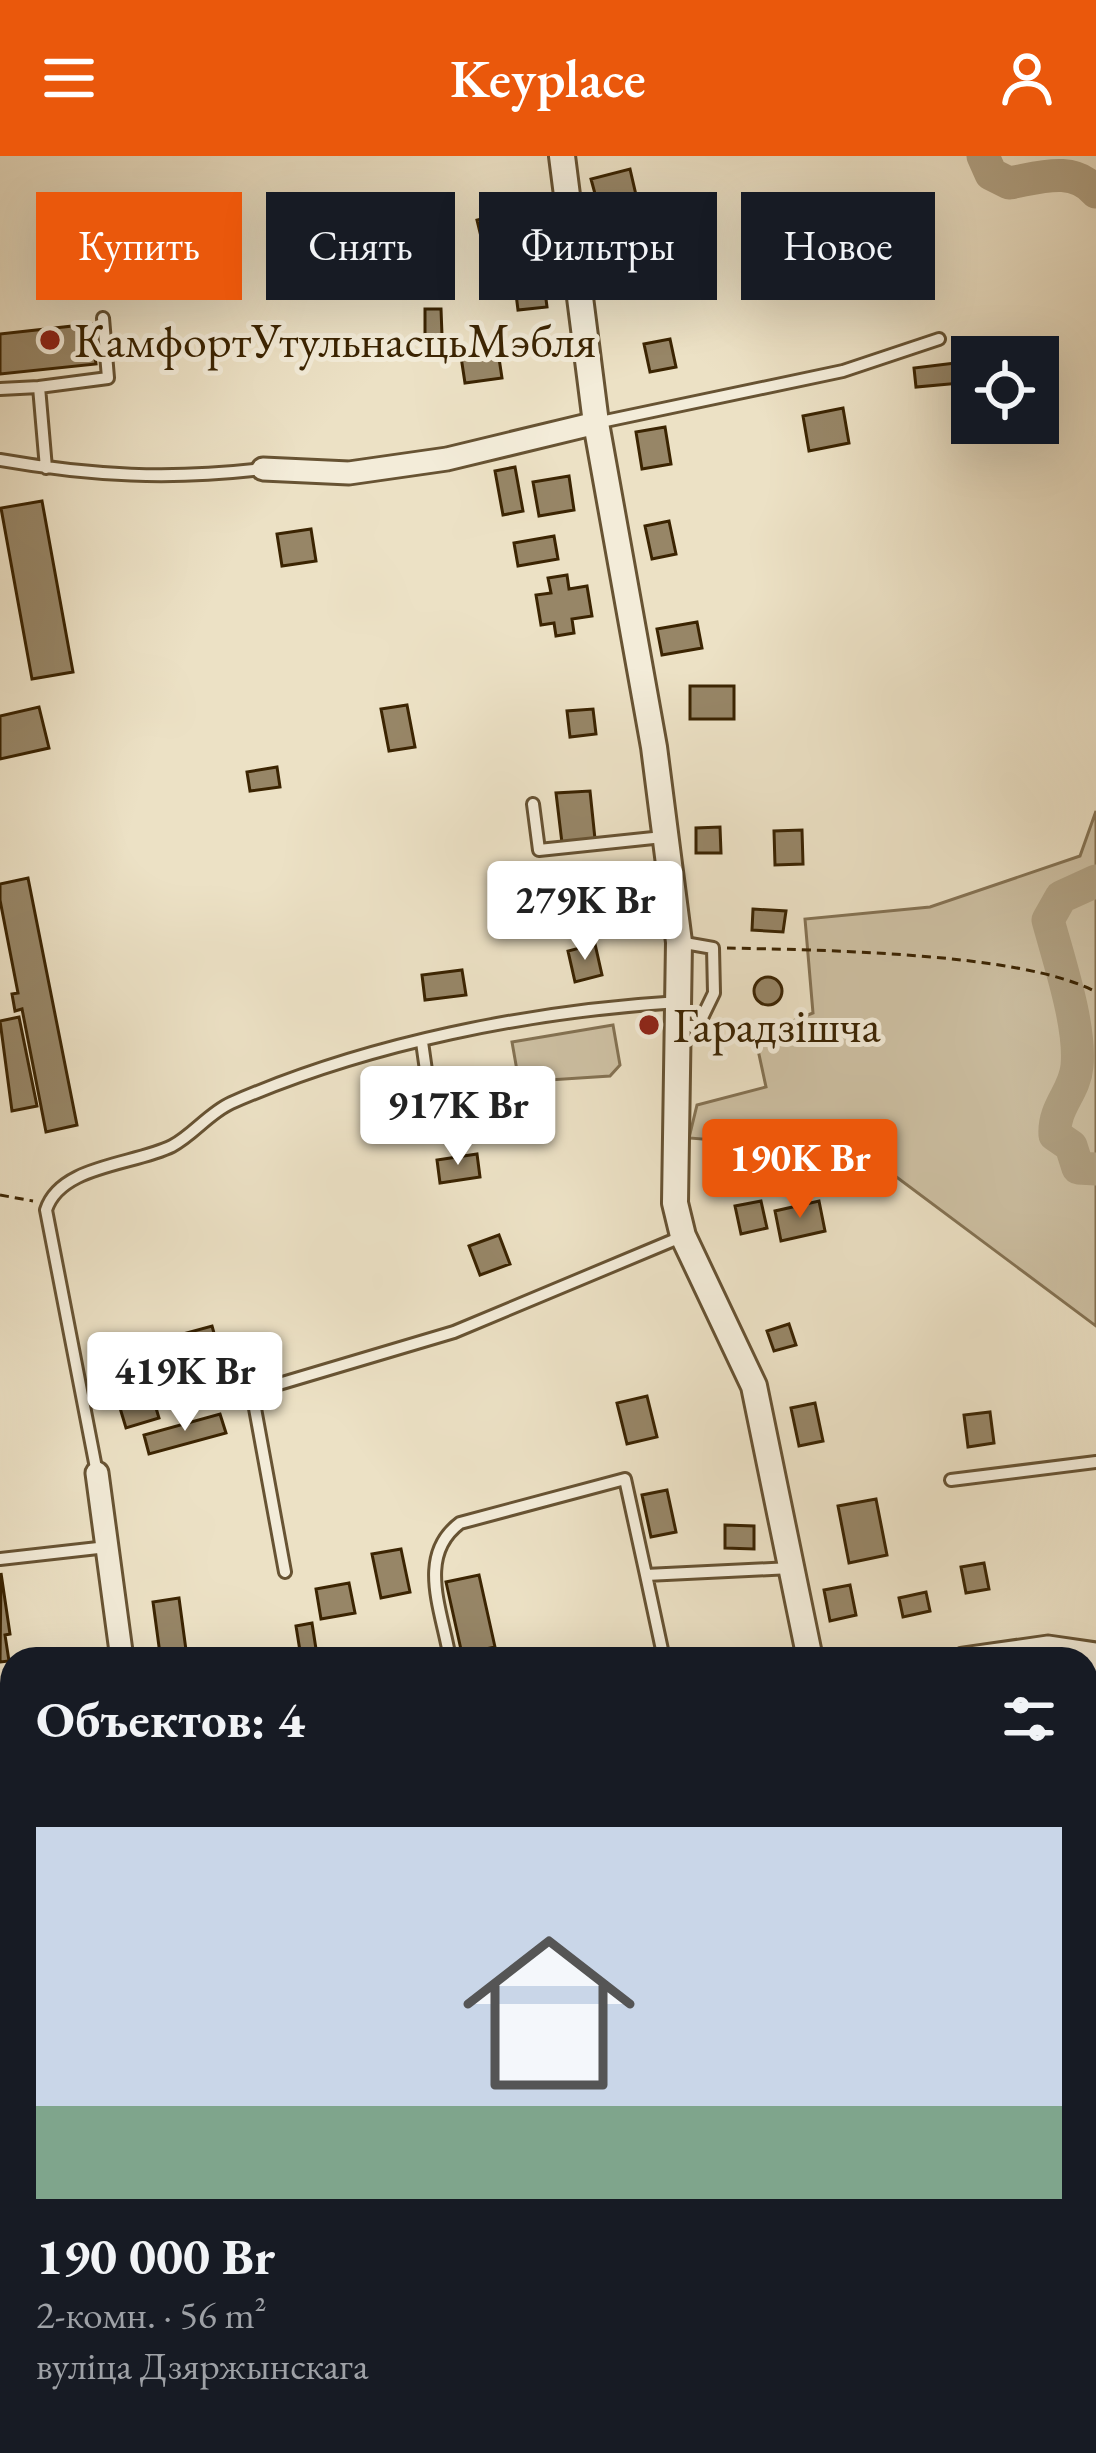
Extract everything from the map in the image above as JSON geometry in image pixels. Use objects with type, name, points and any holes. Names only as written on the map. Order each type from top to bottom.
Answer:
[{"type":"street","points":[[562,156],[596,423],[667,837],[680,942],[672,1161],[683,1236],[754,1386],[808,1647]]},
{"type":"street","points":[[263,469],[349,473],[447,459],[596,423]]},
{"type":"street","points":[[98,1473],[120,1647]]},
{"type":"lane","points":[[0,389],[108,378],[103,318]]},
{"type":"lane","points":[[596,423],[843,371],[939,339]]},
{"type":"lane","points":[[39,387],[46,468]]},
{"type":"lane","points":[[0,460],[176,479],[263,469]]},
{"type":"lane","points":[[533,804],[539,850],[667,837]]},
{"type":"lane","points":[[98,1473],[46,1210],[62,1184],[174,1145],[225,1106],[309,1073],[422,1042],[609,1006],[680,1014],[698,1025],[713,993],[713,948],[680,942]]},
{"type":"lane","points":[[422,1042],[433,1120]]},
{"type":"lane","points":[[285,1572],[252,1392],[454,1332],[683,1236]]},
{"type":"lane","points":[[951,1480],[1096,1462]]},
{"type":"lane","points":[[448,1647],[432,1556],[442,1537],[460,1523],[625,1479],[661,1647]]},
{"type":"lane","points":[[0,1559],[107,1547]]},
{"type":"lane","points":[[646,1575],[794,1568]]},
{"type":"path","points":[[713,948],[974,964],[1070,977],[1096,992]]},
{"type":"path","points":[[0,1195],[25,1196],[46,1210]]},
{"type":"shaded area","points":[[1096,811],[1096,1326],[863,1152],[689,1138],[697,1105],[766,1087],[755,1036],[813,1013],[805,919],[930,907],[1080,856]]},
{"type":"shaded area","points":[[613,1025],[620,1065],[610,1076],[519,1082],[512,1042]]},
{"type":"building","points":[[630,169],[635,192],[594,192],[591,179]]},
{"type":"building","points":[[517,300],[546,300],[547,307],[518,310]]},
{"type":"building","points":[[425,309],[441,309],[442,335],[425,336]]},
{"type":"building","points":[[91,324],[96,364],[0,374],[0,334]]},
{"type":"building","points":[[670,339],[676,367],[650,372],[644,344]]},
{"type":"building","points":[[497,345],[502,378],[465,383],[460,350]]},
{"type":"building","points":[[951,364],[951,384],[916,387],[914,368]]},
{"type":"building","points":[[843,408],[849,443],[809,451],[803,416]]},
{"type":"building","points":[[665,427],[671,464],[642,469],[636,432]]},
{"type":"building","points":[[515,467],[523,511],[503,515],[495,471]]},
{"type":"building","points":[[569,476],[574,510],[539,516],[533,482]]},
{"type":"building","points":[[42,501],[73,672],[32,679],[1,508]]},
{"type":"building","points":[[669,521],[676,554],[652,559],[645,526]]},
{"type":"building","points":[[311,529],[316,561],[282,566],[277,534]]},
{"type":"building","points":[[554,536],[558,559],[518,566],[514,543]]},
{"type":"building","points":[[567,575],[569,589],[587,586],[592,616],[572,619],[574,633],[556,636],[554,623],[541,625],[536,595],[551,593],[548,578]]},
{"type":"building","points":[[697,622],[702,648],[662,655],[657,629]]},
{"type":"building","points":[[690,686],[734,686],[734,719],[690,719]]},
{"type":"building","points":[[407,705],[415,747],[389,751],[381,709]]},
{"type":"building","points":[[39,707],[49,748],[0,759],[0,716]]},
{"type":"building","points":[[593,709],[596,734],[570,737],[567,711]]},
{"type":"building","points":[[277,767],[280,787],[250,791],[247,772]]},
{"type":"building","points":[[590,791],[595,839],[562,843],[556,793]]},
{"type":"building","points":[[720,827],[721,853],[696,853],[696,828]]},
{"type":"building","points":[[802,830],[803,864],[775,865],[774,831]]},
{"type":"building","points":[[28,878],[77,1125],[46,1132],[22,1009],[15,1011],[12,994],[18,993],[0,900],[0,884]]},
{"type":"building","points":[[507,901],[535,902],[534,934],[507,933]]},
{"type":"building","points":[[753,909],[786,911],[783,932],[752,930]]},
{"type":"building","points":[[595,944],[602,975],[575,982],[568,951]]},
{"type":"building","points":[[462,970],[466,995],[425,1000],[422,975]]},
{"type":"building","points":[[768,977],[778,981],[782,991],[778,1001],[768,1005],[758,1001],[754,991],[758,981]]},
{"type":"building","points":[[19,1017],[37,1106],[12,1111],[0,1021]]},
{"type":"building","points":[[519,1111],[522,1128],[482,1136],[479,1119]]},
{"type":"building","points":[[477,1154],[480,1177],[440,1183],[437,1160]]},
{"type":"building","points":[[761,1201],[767,1228],[741,1234],[735,1206]]},
{"type":"building","points":[[819,1201],[825,1231],[781,1241],[775,1211]]},
{"type":"building","points":[[499,1235],[510,1264],[480,1275],[469,1246]]},
{"type":"building","points":[[789,1324],[796,1345],[774,1351],[767,1331]]},
{"type":"building","points":[[212,1326],[228,1383],[195,1393],[179,1335]]},
{"type":"building","points":[[147,1351],[156,1384],[128,1392],[119,1358]]},
{"type":"building","points":[[647,1396],[657,1437],[627,1444],[617,1403]]},
{"type":"building","points":[[153,1398],[159,1418],[126,1428],[120,1408]]},
{"type":"building","points":[[815,1403],[823,1441],[799,1446],[791,1408]]},
{"type":"building","points":[[990,1412],[994,1443],[968,1447],[964,1415]]},
{"type":"building","points":[[220,1414],[226,1433],[149,1454],[144,1435]]},
{"type":"building","points":[[667,1490],[676,1532],[651,1537],[642,1495]]},
{"type":"building","points":[[876,1499],[887,1555],[849,1563],[838,1506]]},
{"type":"building","points":[[725,1525],[754,1526],[754,1549],[725,1548]]},
{"type":"building","points":[[401,1549],[410,1592],[381,1598],[372,1554]]},
{"type":"building","points":[[984,1563],[989,1589],[966,1593],[961,1567]]},
{"type":"building","points":[[1,1573],[10,1634],[5,1635],[7,1647],[0,1647]]},
{"type":"building","points":[[479,1575],[495,1647],[460,1647],[446,1582]]},
{"type":"building","points":[[349,1583],[355,1613],[321,1619],[316,1589]]},
{"type":"building","points":[[850,1585],[856,1615],[830,1621],[824,1590]]},
{"type":"building","points":[[926,1592],[930,1611],[903,1617],[899,1598]]},
{"type":"building","points":[[179,1598],[186,1647],[159,1647],[153,1602]]},
{"type":"building","points":[[312,1623],[316,1647],[299,1647],[296,1626]]},
{"type":"waterway","points":[[983,156],[991,174],[1009,183],[1066,176],[1096,192]]},
{"type":"waterway","points":[[1096,881],[1061,897],[1048,920],[1068,993],[1077,1050],[1075,1075],[1057,1116],[1055,1135],[1071,1146],[1078,1168],[1096,1169]]},
{"type":"place","name":"КамфортУтульнасцьМэбля","points":[[50,340]]},
{"type":"place","name":"Гарадзішча","points":[[649,1025]]}]
